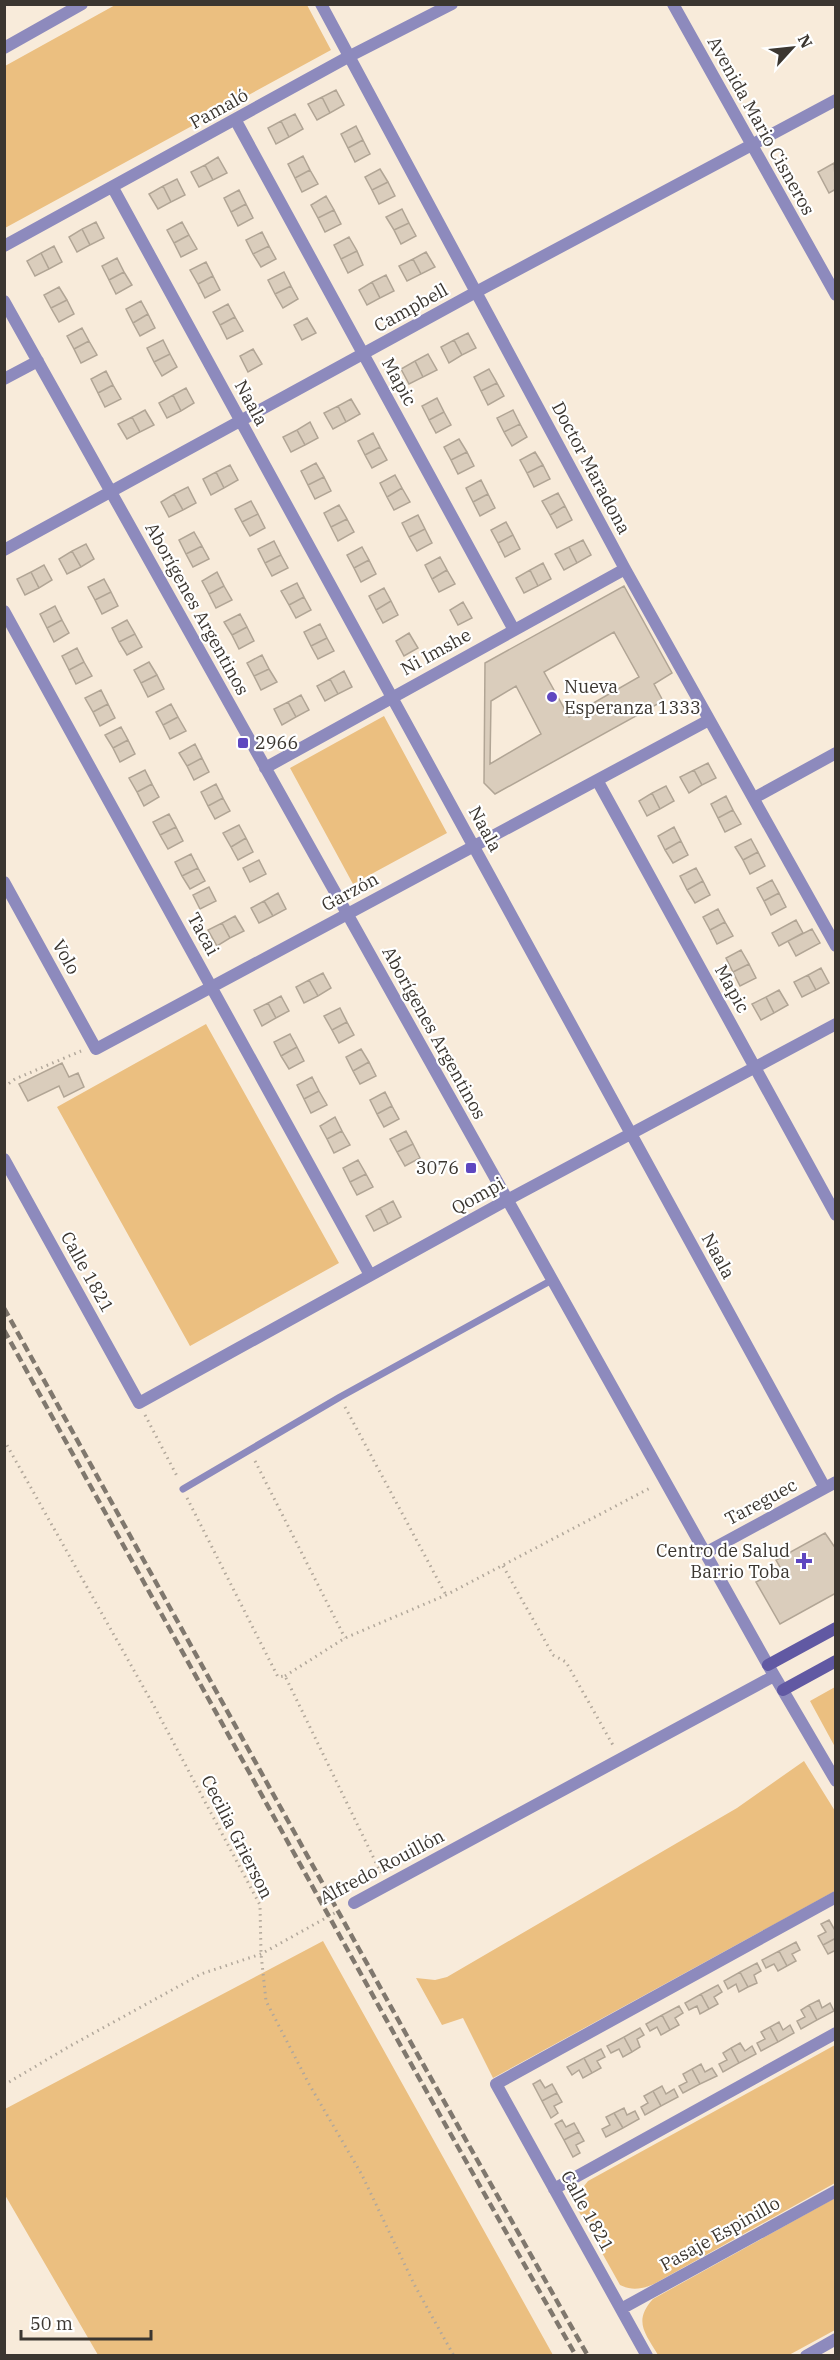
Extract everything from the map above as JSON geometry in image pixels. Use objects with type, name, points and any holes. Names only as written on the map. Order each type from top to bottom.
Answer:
[{"type":"street","points":[[4,48],[82,4]]},
{"type":"street","name":"Doctor Maradona","points":[[321,4],[625,569],[836,946]]},
{"type":"street","name":"Pamaló","points":[[4,246],[236,121],[348,57],[452,4]]},
{"type":"street","name":"Avenida Mario Cisneros","points":[[673,4],[836,296]]},
{"type":"street","name":"Campbell","points":[[4,550],[476,292],[836,100]]},
{"type":"street","name":"Mapic","points":[[236,121],[514,630]]},
{"type":"street","name":"Naala","points":[[113,188],[631,1134],[830,1485]]},
{"type":"street","name":"Aborígenes Argentinos","points":[[4,301],[705,1553],[836,1781]]},
{"type":"street","points":[[4,379],[38,361]]},
{"type":"street","name":"Ni Imshe","points":[[265,768],[625,569]]},
{"type":"street","name":"Tacai","points":[[4,611],[370,1275]]},
{"type":"street","name":"Garzón","points":[[96,1049],[709,720]]},
{"type":"street","points":[[754,798],[836,753]]},
{"type":"street","name":"Mapic","points":[[597,780],[836,1215]]},
{"type":"street","name":"Volo","points":[[4,882],[96,1049]]},
{"type":"street","name":"Qompi","points":[[139,1403],[507,1200],[836,1024]]},
{"type":"street","name":"Calle 1821","points":[[4,1160],[139,1403]]},
{"type":"street","name":"Tareguec","points":[[705,1553],[830,1485]]},
{"type":"street","points":[[771,1670],[836,1628]]},
{"type":"street","points":[[783,1690],[836,1661]]},
{"type":"street","name":"Alfredo Rouillón","points":[[354,1903],[621,1759],[771,1670]]},
{"type":"street","name":"Calle 1821","points":[[647,2355],[496,2084],[836,1897]]},
{"type":"street","points":[[554,2189],[836,2033]]},
{"type":"street","name":"Pasaje Espinillo","points":[[621,2309],[836,2190]]},
{"type":"street","points":[[806,2355],[836,2339]]},
{"type":"lane","points":[[183,1489],[340,1397],[552,1280]]},
{"type":"path","points":[[4,1086],[77,1052],[96,1049]]},
{"type":"path","points":[[340,1397],[446,1595]]},
{"type":"path","points":[[139,1403],[278,1677],[285,1676],[345,1638],[446,1595],[664,1480]]},
{"type":"path","name":"Cecilia Grierson","points":[[4,1440],[154,1706],[260,1905],[261,1954],[266,2001],[309,2084],[362,2175],[414,2284],[454,2355]]},
{"type":"path","points":[[250,1451],[345,1638]]},
{"type":"path","points":[[502,1566],[553,1655],[566,1662],[621,1759]]},
{"type":"path","points":[[285,1676],[387,1885]]},
{"type":"path","name":"Alfredo Rouillón","points":[[4,2085],[201,1974],[261,1954],[354,1903]]},
{"type":"shaded area","points":[[117,4],[307,5],[331,50],[5,228],[5,66]]},
{"type":"shaded area","points":[[384,716],[447,833],[353,884],[290,768]]},
{"type":"shaded area","points":[[206,1024],[339,1263],[190,1346],[57,1107]]},
{"type":"shaded area","points":[[835,1687],[835,1747],[810,1701]]},
{"type":"shaded area","points":[[804,1761],[835,1811],[835,1891],[493,2078],[463,2018],[442,2025],[416,1978],[435,1980],[447,1977],[737,1808]]},
{"type":"shaded area","points":[[323,1941],[553,2355],[98,2355],[5,2195],[5,2109]]},
{"type":"shaded area","points":[[835,2045],[835,2183],[654,2284],[637,2289],[620,2285],[578,2210],[579,2194],[588,2181]]},
{"type":"shaded area","points":[[835,2198],[835,2330],[789,2355],[658,2355],[645,2333],[642,2321],[653,2299]]},
{"type":"building","points":[[336,90],[344,105],[330,113],[322,97]]},
{"type":"building","points":[[322,97],[330,113],[317,120],[308,104]]},
{"type":"building","points":[[295,114],[303,129],[289,137],[281,121]]},
{"type":"building","points":[[281,121],[289,137],[276,144],[268,128]]},
{"type":"building","points":[[356,126],[363,140],[348,148],[341,134]]},
{"type":"building","points":[[363,140],[370,154],[355,162],[348,148]]},
{"type":"building","points":[[303,156],[310,170],[295,178],[288,164]]},
{"type":"building","points":[[218,157],[227,173],[213,180],[205,165]]},
{"type":"building","points":[[834,163],[836,189],[829,193],[818,172]]},
{"type":"building","points":[[205,165],[213,180],[199,187],[191,172]]},
{"type":"building","points":[[380,169],[388,182],[372,190],[365,177]]},
{"type":"building","points":[[310,170],[318,184],[302,192],[295,178]]},
{"type":"building","points":[[177,179],[185,195],[171,202],[163,186]]},
{"type":"building","points":[[388,182],[395,196],[379,204],[372,190]]},
{"type":"building","points":[[163,186],[171,202],[158,209],[149,194]]},
{"type":"building","points":[[239,190],[246,204],[231,212],[224,198]]},
{"type":"building","points":[[326,196],[334,210],[318,218],[311,205]]},
{"type":"building","points":[[246,204],[253,218],[238,226],[231,212]]},
{"type":"building","points":[[402,209],[409,223],[394,230],[386,217]]},
{"type":"building","points":[[334,210],[341,224],[325,232],[318,218]]},
{"type":"building","points":[[96,222],[104,238],[90,245],[82,229]]},
{"type":"building","points":[[182,222],[189,235],[174,243],[167,230]]},
{"type":"building","points":[[409,223],[416,236],[401,244],[394,230]]},
{"type":"building","points":[[82,229],[90,245],[77,252],[69,237]]},
{"type":"building","points":[[262,232],[269,246],[253,254],[246,240]]},
{"type":"building","points":[[189,235],[197,249],[181,257],[174,243]]},
{"type":"building","points":[[349,237],[357,251],[341,259],[334,245]]},
{"type":"building","points":[[54,246],[62,262],[49,269],[41,253]]},
{"type":"building","points":[[269,246],[276,259],[261,267],[253,254]]},
{"type":"building","points":[[357,251],[363,265],[348,273],[341,259]]},
{"type":"building","points":[[426,252],[435,267],[421,274],[413,259]]},
{"type":"building","points":[[41,253],[49,269],[35,276],[27,261]]},
{"type":"building","points":[[117,258],[124,272],[109,280],[102,266]]},
{"type":"building","points":[[413,259],[421,274],[407,281],[399,266]]},
{"type":"building","points":[[206,262],[213,276],[198,284],[190,270]]},
{"type":"building","points":[[124,272],[132,285],[116,294],[109,280]]},
{"type":"building","points":[[284,272],[291,286],[275,294],[268,280]]},
{"type":"building","points":[[386,275],[394,291],[380,298],[372,282]]},
{"type":"building","points":[[213,276],[220,290],[205,298],[198,284]]},
{"type":"building","points":[[372,282],[380,298],[367,305],[359,290]]},
{"type":"building","points":[[291,286],[298,299],[283,308],[275,294]]},
{"type":"building","points":[[59,287],[67,300],[51,308],[44,295]]},
{"type":"building","points":[[67,300],[74,314],[59,322],[51,308]]},
{"type":"building","points":[[141,301],[148,314],[133,323],[126,309]]},
{"type":"building","points":[[228,304],[235,317],[220,325],[213,312]]},
{"type":"building","points":[[148,314],[155,328],[140,336],[133,323]]},
{"type":"building","points":[[235,317],[243,331],[227,339],[220,325]]},
{"type":"building","points":[[307,318],[316,333],[302,340],[294,325]]},
{"type":"building","points":[[82,328],[89,341],[74,349],[67,336]]},
{"type":"building","points":[[468,333],[476,348],[462,355],[454,340]]},
{"type":"building","points":[[163,340],[170,354],[154,362],[147,348]]},
{"type":"building","points":[[454,340],[462,355],[449,363],[441,347]]},
{"type":"building","points":[[89,341],[97,355],[81,363],[74,349]]},
{"type":"building","points":[[253,349],[262,364],[248,372],[240,356]]},
{"type":"building","points":[[170,354],[177,367],[162,376],[154,362]]},
{"type":"building","points":[[428,354],[437,370],[423,377],[415,361]]},
{"type":"building","points":[[415,361],[423,377],[409,384],[401,369]]},
{"type":"building","points":[[489,369],[497,383],[481,391],[474,377]]},
{"type":"building","points":[[106,371],[113,385],[98,393],[91,379]]},
{"type":"building","points":[[497,383],[504,396],[488,405],[481,391]]},
{"type":"building","points":[[113,385],[121,399],[105,407],[98,393]]},
{"type":"building","points":[[186,388],[194,403],[181,411],[173,395]]},
{"type":"building","points":[[173,395],[181,411],[167,418],[159,403]]},
{"type":"building","points":[[437,398],[444,412],[429,420],[422,406]]},
{"type":"building","points":[[351,399],[360,414],[346,422],[338,406]]},
{"type":"building","points":[[338,406],[346,422],[333,429],[324,413]]},
{"type":"building","points":[[145,410],[154,425],[140,432],[132,417]]},
{"type":"building","points":[[513,410],[520,424],[504,432],[497,418]]},
{"type":"building","points":[[444,412],[451,425],[436,433],[429,420]]},
{"type":"building","points":[[132,417],[140,432],[127,439],[118,424]]},
{"type":"building","points":[[310,422],[318,438],[305,445],[297,430]]},
{"type":"building","points":[[520,424],[527,437],[512,446],[504,432]]},
{"type":"building","points":[[297,430],[305,445],[291,452],[283,437]]},
{"type":"building","points":[[373,433],[380,447],[365,455],[358,441]]},
{"type":"building","points":[[459,439],[467,452],[451,460],[444,447]]},
{"type":"building","points":[[380,447],[387,460],[372,468],[365,455]]},
{"type":"building","points":[[467,452],[474,466],[458,474],[451,460]]},
{"type":"building","points":[[535,452],[543,465],[527,473],[520,460]]},
{"type":"building","points":[[316,463],[324,477],[308,485],[301,471]]},
{"type":"building","points":[[230,465],[238,480],[224,488],[216,472]]},
{"type":"building","points":[[543,465],[550,479],[534,487],[527,473]]},
{"type":"building","points":[[216,472],[224,488],[211,495],[203,479]]},
{"type":"building","points":[[395,475],[402,488],[387,497],[380,483]]},
{"type":"building","points":[[324,477],[331,491],[315,499],[308,485]]},
{"type":"building","points":[[481,480],[488,494],[473,502],[466,488]]},
{"type":"building","points":[[188,487],[196,503],[183,510],[174,494]]},
{"type":"building","points":[[402,488],[410,502],[394,510],[387,497]]},
{"type":"building","points":[[558,493],[565,506],[550,515],[542,501]]},
{"type":"building","points":[[174,494],[183,510],[169,517],[161,502]]},
{"type":"building","points":[[488,494],[495,508],[480,516],[473,502]]},
{"type":"building","points":[[251,501],[258,514],[242,522],[235,509]]},
{"type":"building","points":[[339,505],[347,519],[331,527],[324,513]]},
{"type":"building","points":[[565,506],[572,520],[557,528],[550,515]]},
{"type":"building","points":[[258,514],[265,528],[250,536],[242,522]]},
{"type":"building","points":[[418,515],[425,529],[409,537],[402,523]]},
{"type":"building","points":[[347,519],[354,532],[338,541],[331,527]]},
{"type":"building","points":[[506,522],[513,535],[498,543],[491,530]]},
{"type":"building","points":[[425,529],[432,543],[417,551],[409,537]]},
{"type":"building","points":[[194,532],[202,546],[186,554],[179,540]]},
{"type":"building","points":[[513,535],[520,549],[505,557],[498,543]]},
{"type":"building","points":[[583,540],[591,555],[577,563],[569,547]]},
{"type":"building","points":[[274,541],[281,555],[265,563],[258,549]]},
{"type":"building","points":[[86,544],[94,559],[81,567],[72,551]]},
{"type":"building","points":[[202,546],[209,559],[193,567],[186,554]]},
{"type":"building","points":[[362,547],[369,560],[354,568],[347,555]]},
{"type":"building","points":[[569,547],[577,563],[564,570],[555,554]]},
{"type":"building","points":[[72,551],[81,567],[67,574],[59,559]]},
{"type":"building","points":[[281,555],[288,568],[272,576],[265,563]]},
{"type":"building","points":[[440,557],[447,570],[432,579],[425,565]]},
{"type":"building","points":[[369,560],[376,574],[361,582],[354,568]]},
{"type":"building","points":[[543,563],[551,579],[538,586],[530,570]]},
{"type":"building","points":[[44,565],[52,580],[39,588],[31,572]]},
{"type":"building","points":[[447,570],[455,584],[439,592],[432,579]]},
{"type":"building","points":[[530,570],[538,586],[524,593],[516,578]]},
{"type":"building","points":[[31,572],[39,588],[25,595],[17,579]]},
{"type":"building","points":[[217,572],[224,586],[209,594],[202,581]]},
{"type":"building","points":[[104,579],[111,592],[95,600],[88,587]]},
{"type":"building","points":[[297,583],[304,597],[289,605],[281,591]]},
{"type":"building","points":[[224,586],[232,600],[216,608],[209,594]]},
{"type":"building","points":[[624,586],[672,673],[654,684],[663,701],[495,794],[484,783],[485,663]],"holes":[[[614,632],[639,677],[569,717],[544,672]],[[516,686],[541,734],[490,764],[491,701]]]},
{"type":"building","points":[[384,588],[391,601],[376,610],[369,596]]},
{"type":"building","points":[[111,592],[118,606],[102,614],[95,600]]},
{"type":"building","points":[[304,597],[311,610],[296,618],[289,605]]},
{"type":"building","points":[[391,601],[398,615],[383,623],[376,610]]},
{"type":"building","points":[[463,602],[472,618],[458,625],[450,610]]},
{"type":"building","points":[[55,606],[62,620],[47,628],[40,614]]},
{"type":"building","points":[[240,614],[247,627],[232,635],[224,622]]},
{"type":"building","points":[[62,620],[69,633],[54,642],[47,628]]},
{"type":"building","points":[[127,620],[135,634],[119,642],[112,628]]},
{"type":"building","points":[[320,624],[327,638],[311,646],[304,632]]},
{"type":"building","points":[[247,627],[254,641],[239,649],[232,635]]},
{"type":"building","points":[[409,633],[418,648],[404,656],[396,641]]},
{"type":"building","points":[[135,634],[142,647],[127,655],[119,642]]},
{"type":"building","points":[[327,638],[334,651],[318,659],[311,646]]},
{"type":"building","points":[[77,648],[84,662],[69,670],[62,656]]},
{"type":"building","points":[[262,655],[269,669],[254,676],[247,663]]},
{"type":"building","points":[[84,662],[92,676],[76,684],[69,670]]},
{"type":"building","points":[[149,662],[157,675],[141,683],[134,670]]},
{"type":"building","points":[[269,669],[277,682],[261,690],[254,676]]},
{"type":"building","points":[[344,671],[352,687],[338,694],[330,679]]},
{"type":"building","points":[[157,675],[164,689],[148,697],[141,683]]},
{"type":"building","points":[[330,679],[338,694],[325,701],[317,686]]},
{"type":"building","points":[[101,690],[108,704],[93,712],[85,698]]},
{"type":"building","points":[[301,695],[309,710],[296,717],[288,702]]},
{"type":"building","points":[[288,702],[296,717],[282,725],[274,709]]},
{"type":"building","points":[[108,704],[115,718],[100,726],[93,712]]},
{"type":"building","points":[[171,704],[178,717],[163,725],[156,712]]},
{"type":"building","points":[[178,717],[186,731],[170,739],[163,725]]},
{"type":"building","points":[[121,727],[128,740],[113,748],[105,735]]},
{"type":"building","points":[[128,740],[135,754],[120,762],[113,748]]},
{"type":"building","points":[[195,744],[202,758],[187,766],[179,753]]},
{"type":"building","points":[[202,758],[209,772],[194,780],[187,766]]},
{"type":"building","points":[[708,763],[716,778],[702,785],[694,770]]},
{"type":"building","points":[[145,770],[152,784],[137,792],[129,778]]},
{"type":"building","points":[[694,770],[702,785],[689,793],[680,777]]},
{"type":"building","points":[[152,784],[159,797],[144,806],[137,792]]},
{"type":"building","points":[[216,784],[223,798],[208,806],[201,792]]},
{"type":"building","points":[[666,786],[674,801],[660,809],[652,793]]},
{"type":"building","points":[[652,793],[660,809],[647,816],[639,801]]},
{"type":"building","points":[[726,796],[733,810],[718,818],[711,804]]},
{"type":"building","points":[[223,798],[230,811],[215,819],[208,806]]},
{"type":"building","points":[[733,810],[741,824],[725,832],[718,818]]},
{"type":"building","points":[[169,814],[176,827],[160,835],[153,822]]},
{"type":"building","points":[[239,825],[246,838],[231,847],[223,833]]},
{"type":"building","points":[[176,827],[183,841],[168,849],[160,835]]},
{"type":"building","points":[[674,827],[681,841],[665,850],[658,836]]},
{"type":"building","points":[[246,838],[253,852],[238,860],[231,847]]},
{"type":"building","points":[[751,839],[758,852],[743,860],[735,847]]},
{"type":"building","points":[[681,841],[688,855],[673,863],[665,850]]},
{"type":"building","points":[[758,852],[765,866],[750,874],[743,860]]},
{"type":"building","points":[[191,854],[198,868],[182,876],[175,862]]},
{"type":"building","points":[[259,860],[266,874],[250,882],[243,868]]},
{"type":"building","points":[[198,868],[205,881],[190,889],[182,876]]},
{"type":"building","points":[[696,868],[703,881],[687,890],[680,876]]},
{"type":"building","points":[[772,880],[779,893],[764,901],[757,888]]},
{"type":"building","points":[[703,881],[710,895],[695,903],[687,890]]},
{"type":"building","points":[[209,887],[216,901],[200,909],[193,895]]},
{"type":"building","points":[[278,893],[286,909],[273,916],[264,901]]},
{"type":"building","points":[[779,893],[786,907],[771,915],[764,901]]},
{"type":"building","points":[[264,901],[273,916],[259,923],[251,908]]},
{"type":"building","points":[[718,909],[725,922],[710,930],[703,917]]},
{"type":"building","points":[[235,916],[244,931],[230,938],[222,923]]},
{"type":"building","points":[[796,920],[803,933],[779,946],[772,933]]},
{"type":"building","points":[[725,922],[733,936],[717,944],[710,930]]},
{"type":"building","points":[[222,923],[230,938],[217,946],[208,930]]},
{"type":"building","points":[[812,929],[820,943],[796,956],[788,941]]},
{"type":"building","points":[[741,950],[749,964],[733,972],[726,958]]},
{"type":"building","points":[[749,964],[756,978],[740,986],[733,972]]},
{"type":"building","points":[[821,968],[829,983],[816,990],[808,975]]},
{"type":"building","points":[[323,973],[331,988],[318,996],[309,980]]},
{"type":"building","points":[[808,975],[816,990],[802,997],[794,982]]},
{"type":"building","points":[[309,980],[318,996],[304,1003],[296,987]]},
{"type":"building","points":[[779,990],[788,1005],[774,1013],[766,997]]},
{"type":"building","points":[[281,996],[289,1011],[276,1018],[268,1003]]},
{"type":"building","points":[[766,997],[774,1013],[761,1020],[752,1004]]},
{"type":"building","points":[[268,1003],[276,1018],[262,1026],[254,1010]]},
{"type":"building","points":[[340,1008],[347,1022],[332,1030],[324,1016]]},
{"type":"building","points":[[347,1022],[354,1035],[339,1043],[332,1030]]},
{"type":"building","points":[[290,1034],[297,1047],[281,1056],[274,1042]]},
{"type":"building","points":[[297,1047],[304,1061],[289,1069],[281,1056]]},
{"type":"building","points":[[361,1049],[369,1062],[353,1071],[346,1057]]},
{"type":"building","points":[[369,1062],[376,1076],[360,1084],[353,1071]]},
{"type":"building","points":[[62,1063],[69,1077],[78,1073],[84,1087],[64,1097],[59,1086],[28,1101],[19,1084]]},
{"type":"building","points":[[312,1077],[319,1091],[304,1099],[297,1085]]},
{"type":"building","points":[[319,1091],[327,1105],[311,1113],[304,1099]]},
{"type":"building","points":[[385,1092],[392,1106],[377,1114],[370,1100]]},
{"type":"building","points":[[392,1106],[399,1119],[384,1127],[377,1114]]},
{"type":"building","points":[[335,1117],[342,1131],[327,1139],[320,1126]]},
{"type":"building","points":[[342,1131],[350,1145],[334,1153],[327,1139]]},
{"type":"building","points":[[406,1131],[413,1144],[397,1152],[390,1139]]},
{"type":"building","points":[[413,1144],[420,1158],[405,1166],[397,1152]]},
{"type":"building","points":[[358,1160],[366,1174],[350,1182],[343,1168]]},
{"type":"building","points":[[366,1174],[373,1187],[357,1195],[350,1182]]},
{"type":"building","points":[[393,1201],[401,1217],[388,1224],[380,1208]]},
{"type":"building","points":[[380,1208],[388,1224],[374,1231],[366,1216]]},
{"type":"building","points":[[825,1533],[836,1549],[836,1593],[780,1624],[756,1582],[781,1569],[776,1560]]},
{"type":"building","points":[[829,1920],[836,1932],[836,1938],[823,1945],[818,1936],[826,1932],[821,1924]]},
{"type":"building","points":[[836,1938],[836,1950],[828,1954],[823,1945]]},
{"type":"building","points":[[796,1942],[800,1950],[792,1954],[796,1961],[787,1966],[779,1951]]},
{"type":"building","points":[[779,1951],[787,1966],[778,1971],[774,1964],[766,1968],[762,1960]]},
{"type":"building","points":[[757,1963],[761,1971],[754,1975],[757,1983],[748,1987],[740,1972]]},
{"type":"building","points":[[740,1972],[748,1987],[739,1992],[736,1984],[728,1989],[724,1981]]},
{"type":"building","points":[[718,1985],[722,1992],[714,1997],[718,2004],[709,2009],[701,1994]]},
{"type":"building","points":[[701,1994],[709,2009],[700,2014],[697,2006],[689,2010],[685,2003]]},
{"type":"building","points":[[819,2000],[822,2008],[830,2003],[834,2011],[817,2020],[809,2005]]},
{"type":"building","points":[[809,2005],[817,2020],[801,2029],[797,2021],[805,2017],[801,2010]]},
{"type":"building","points":[[679,2006],[683,2013],[675,2018],[679,2025],[670,2030],[662,2015]]},
{"type":"building","points":[[662,2015],[670,2030],[661,2035],[657,2027],[650,2031],[646,2024]]},
{"type":"building","points":[[779,2022],[783,2030],[790,2025],[794,2033],[778,2042],[770,2027]]},
{"type":"building","points":[[770,2027],[778,2042],[761,2051],[757,2043],[765,2039],[761,2032]]},
{"type":"building","points":[[640,2028],[644,2035],[637,2039],[640,2047],[632,2052],[624,2037]]},
{"type":"building","points":[[624,2037],[632,2052],[623,2057],[619,2049],[611,2053],[607,2046]]},
{"type":"building","points":[[740,2043],[745,2051],[752,2046],[756,2054],[739,2063],[731,2048]]},
{"type":"building","points":[[731,2048],[739,2063],[723,2072],[719,2064],[727,2060],[723,2053]]},
{"type":"building","points":[[601,2049],[605,2057],[597,2061],[601,2068],[592,2073],[584,2058]]},
{"type":"building","points":[[584,2058],[592,2073],[583,2078],[579,2070],[572,2075],[567,2067]]},
{"type":"building","points":[[701,2064],[705,2072],[712,2068],[717,2076],[700,2084],[692,2069]]},
{"type":"building","points":[[692,2069],[700,2084],[683,2093],[679,2086],[687,2082],[683,2074]]},
{"type":"building","points":[[540,2080],[545,2088],[552,2084],[557,2093],[542,2101],[533,2084]]},
{"type":"building","points":[[662,2086],[666,2094],[674,2089],[678,2097],[661,2106],[653,2091]]},
{"type":"building","points":[[653,2091],[661,2106],[645,2115],[641,2107],[648,2103],[644,2096]]},
{"type":"building","points":[[557,2093],[562,2102],[554,2106],[558,2113],[551,2118],[542,2101]]},
{"type":"building","points":[[624,2108],[627,2115],[635,2111],[639,2119],[623,2128],[614,2113]]},
{"type":"building","points":[[614,2113],[623,2128],[606,2137],[602,2129],[610,2125],[606,2117]]},
{"type":"building","points":[[562,2120],[566,2127],[574,2123],[579,2132],[564,2140],[555,2124]]},
{"type":"building","points":[[579,2132],[584,2141],[576,2145],[580,2153],[573,2157],[564,2140]]},
{"type":"railway","points":[[4,1308],[406,2034],[588,2356]]},
{"type":"railway","points":[[4,1330],[397,2039],[576,2356]]},
{"type":"place","name":"Nueva Esperanza 1333","points":[[552,697]]},
{"type":"place","name":"2966","points":[[243,743]]},
{"type":"place","name":"3076","points":[[471,1168]]},
{"type":"place","name":"Centro de Salud Barrio Toba","points":[[804,1561]]}]
